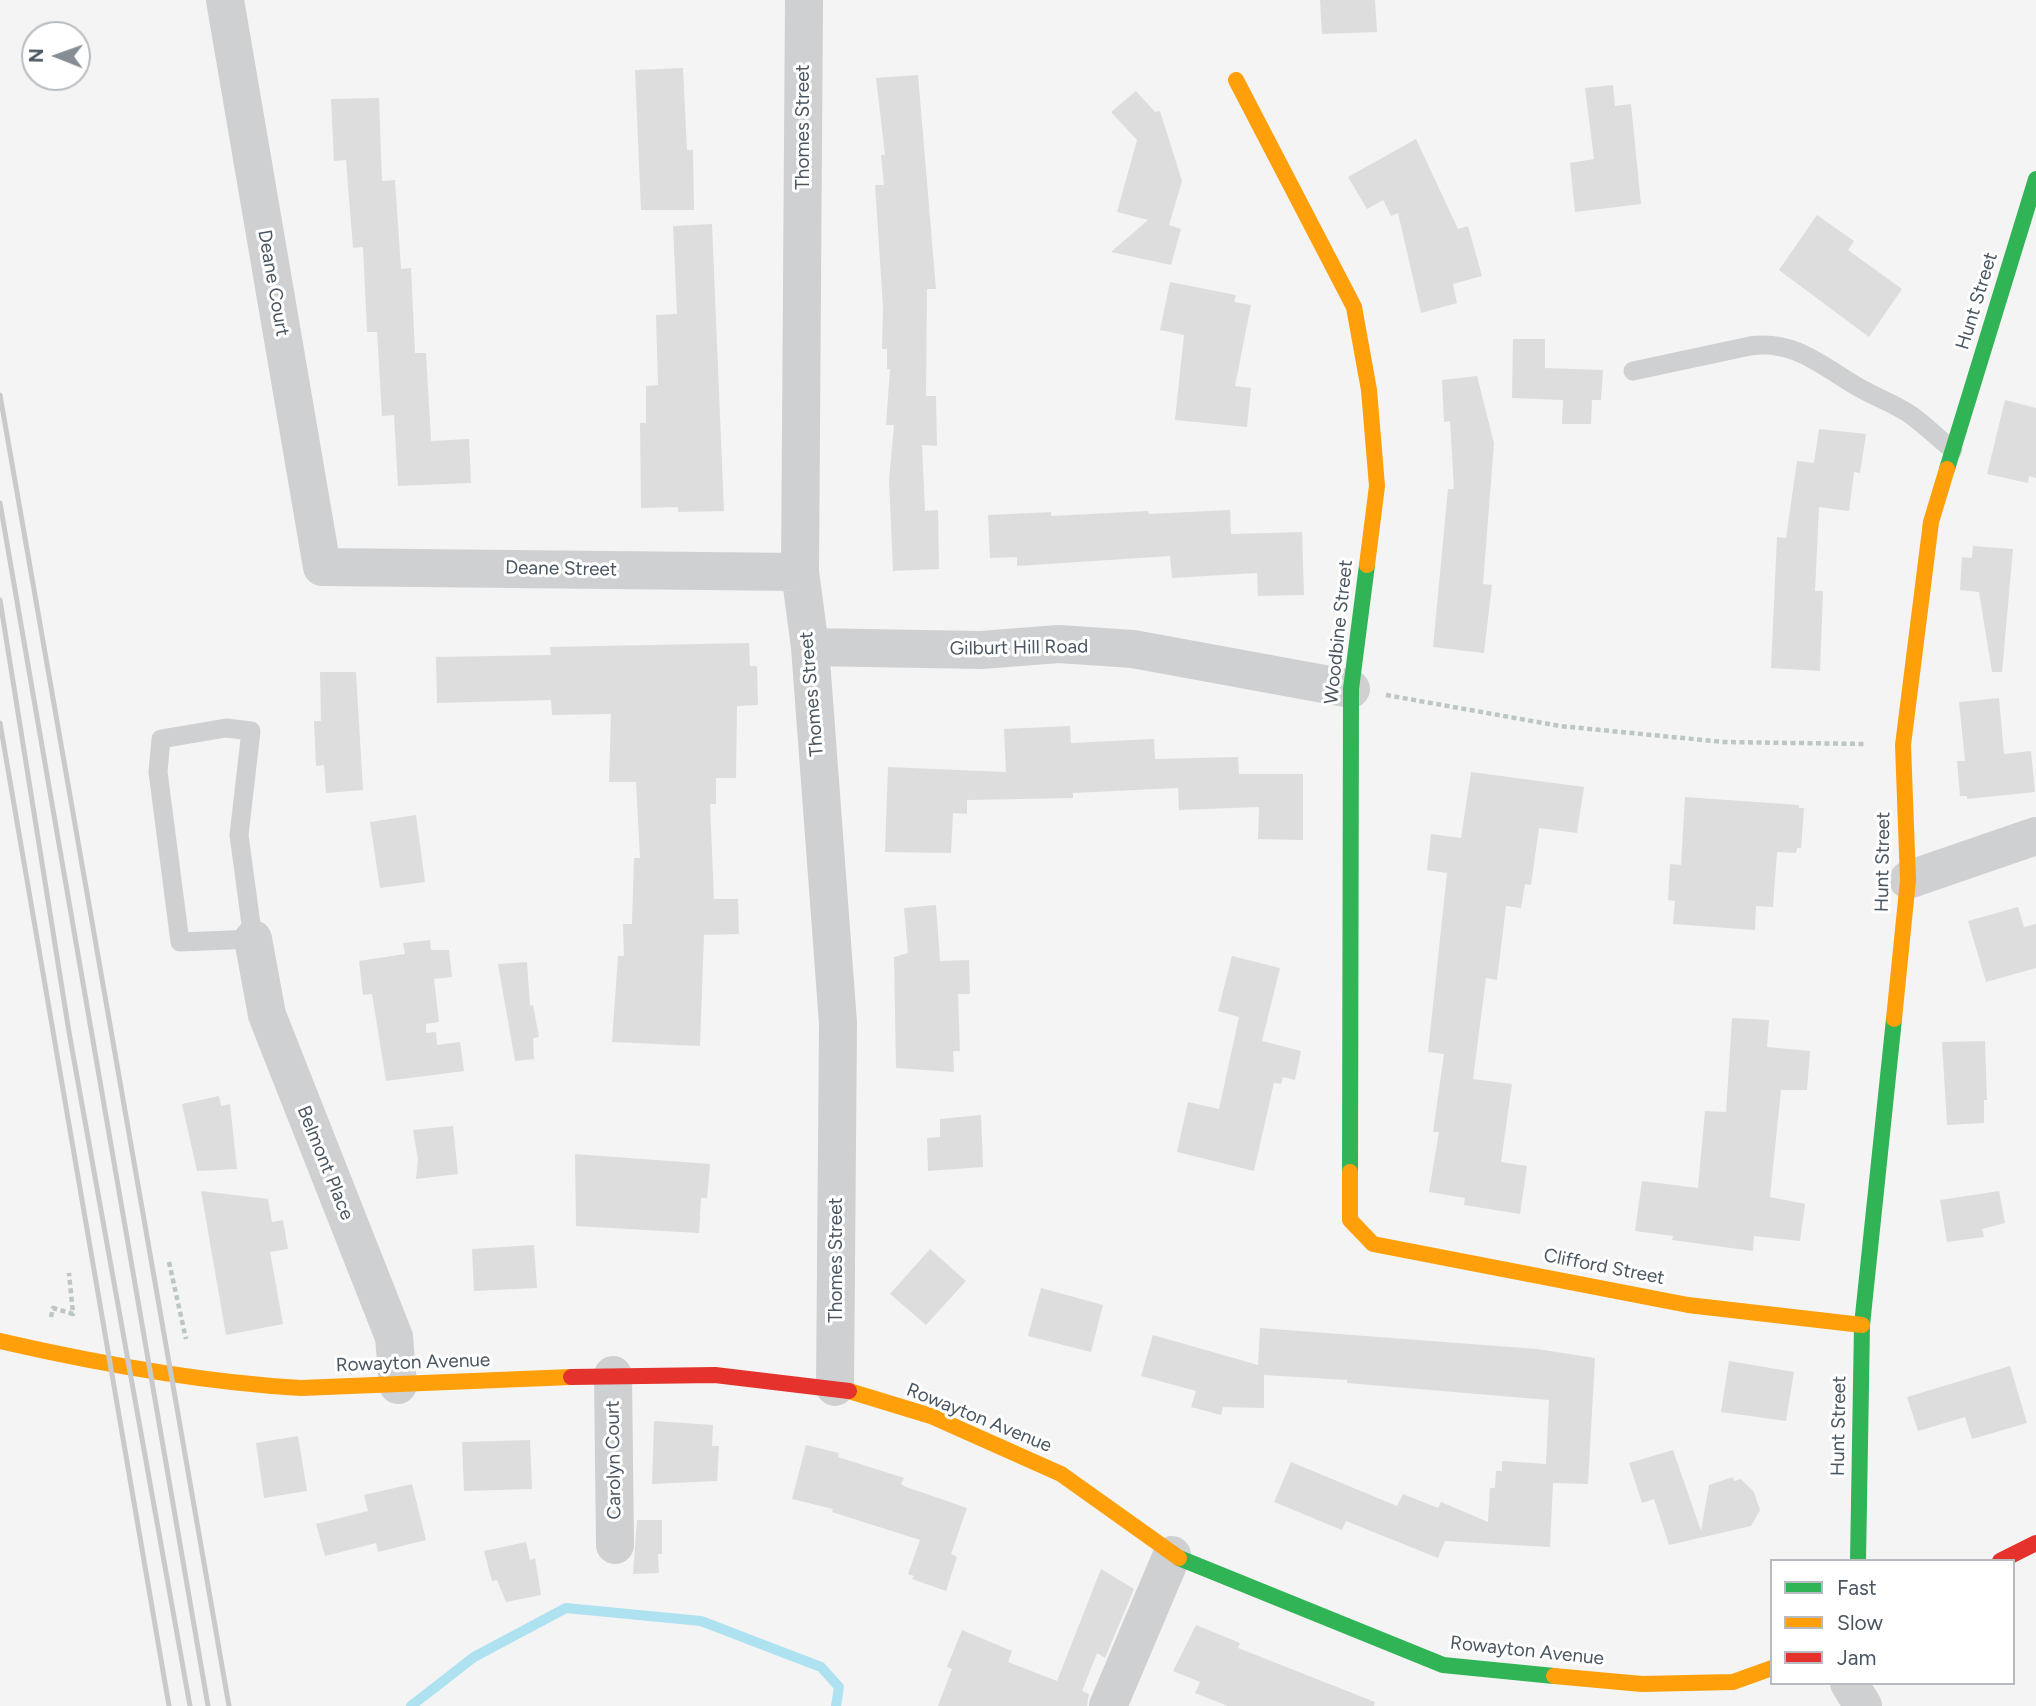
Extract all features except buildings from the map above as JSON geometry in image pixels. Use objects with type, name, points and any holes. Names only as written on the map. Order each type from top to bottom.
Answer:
[{"type":"street","name":"Deane Court","points":[[225,0],[322,567]]},
{"type":"street","name":"Thomes Street","points":[[804,0],[800,572],[810,647],[838,1023],[835,1387]]},
{"type":"street","name":"Woodbine Street","points":[[1236,80],[1354,307],[1369,390],[1377,486],[1351,689],[1350,1220]]},
{"type":"street","name":"Hunt Street","points":[[1858,1559],[1862,1325],[1908,880],[1903,745],[1931,522],[2036,179]]},
{"type":"street","name":"Deane Street","points":[[322,567],[800,572]]},
{"type":"street","name":"Gilburt Hill Road","points":[[810,647],[981,650],[1059,644],[1133,649],[1351,689]]},
{"type":"street","points":[[1908,880],[2036,836]]},
{"type":"street","name":"Belmont Place","points":[[253,939],[267,1015],[394,1337],[398,1385]]},
{"type":"street","name":"Clifford Street","points":[[1350,1220],[1373,1244],[1688,1305],[1862,1325]]},
{"type":"street","name":"Rowayton Avenue","points":[[0,1341],[79,1359],[214,1382],[301,1388],[613,1375],[715,1375],[835,1387],[931,1416],[1060,1474],[1172,1555],[1443,1665],[1642,1684],[1733,1682],[1770,1669]]},
{"type":"street","name":"Carolyn Court","points":[[613,1375],[615,1545]]},
{"type":"street","points":[[2004,1559],[2036,1543]]},
{"type":"street","points":[[1108,1706],[1172,1555]]},
{"type":"street","points":[[1850,1685],[1863,1706]]},
{"type":"lane","points":[[1633,372],[1750,346],[1783,346],[1810,357],[1857,387],[1910,414],[1953,450]]},
{"type":"lane","points":[[226,728],[251,731],[239,835],[253,939],[180,942],[158,772],[161,739],[226,728]]},
{"type":"path","points":[[1351,689],[1560,726],[1723,742],[1903,745]]},
{"type":"path","points":[[169,1262],[187,1343]]},
{"type":"path","points":[[53,1308],[73,1314],[69,1273]]},
{"type":"waterway","points":[[411,1706],[474,1657],[566,1608],[701,1621],[821,1667],[839,1687],[836,1706]]},
{"type":"railway","points":[[0,395],[229,1706]]},
{"type":"railway","points":[[0,503],[208,1706]]},
{"type":"railway","points":[[0,600],[69,1032],[190,1706]]},
{"type":"railway","points":[[0,723],[169,1706]]},
{"type":"traffic: fast","points":[[1947,469],[2036,179]]},
{"type":"traffic: fast","points":[[1350,1172],[1351,689],[1367,565]]},
{"type":"traffic: fast","points":[[1858,1559],[1862,1325],[1894,1019]]},
{"type":"traffic: fast","points":[[1179,1558],[1443,1665],[1554,1676]]},
{"type":"traffic: slow","points":[[1236,80],[1354,307],[1369,390],[1377,486],[1367,565]]},
{"type":"traffic: slow","points":[[1894,1019],[1908,880],[1903,745],[1931,522],[1947,469]]},
{"type":"traffic: slow","points":[[1350,1172],[1350,1220],[1373,1244],[1688,1305],[1862,1325]]},
{"type":"traffic: slow","points":[[0,1341],[150,1371],[301,1388],[571,1377]]},
{"type":"traffic: slow","points":[[849,1391],[931,1416],[1061,1474],[1179,1558]]},
{"type":"traffic: slow","points":[[1554,1676],[1642,1684],[1733,1682],[1770,1669]]},
{"type":"traffic: jam","points":[[571,1377],[715,1375],[849,1391]]},
{"type":"traffic: jam","points":[[2004,1559],[2036,1543]]}]
